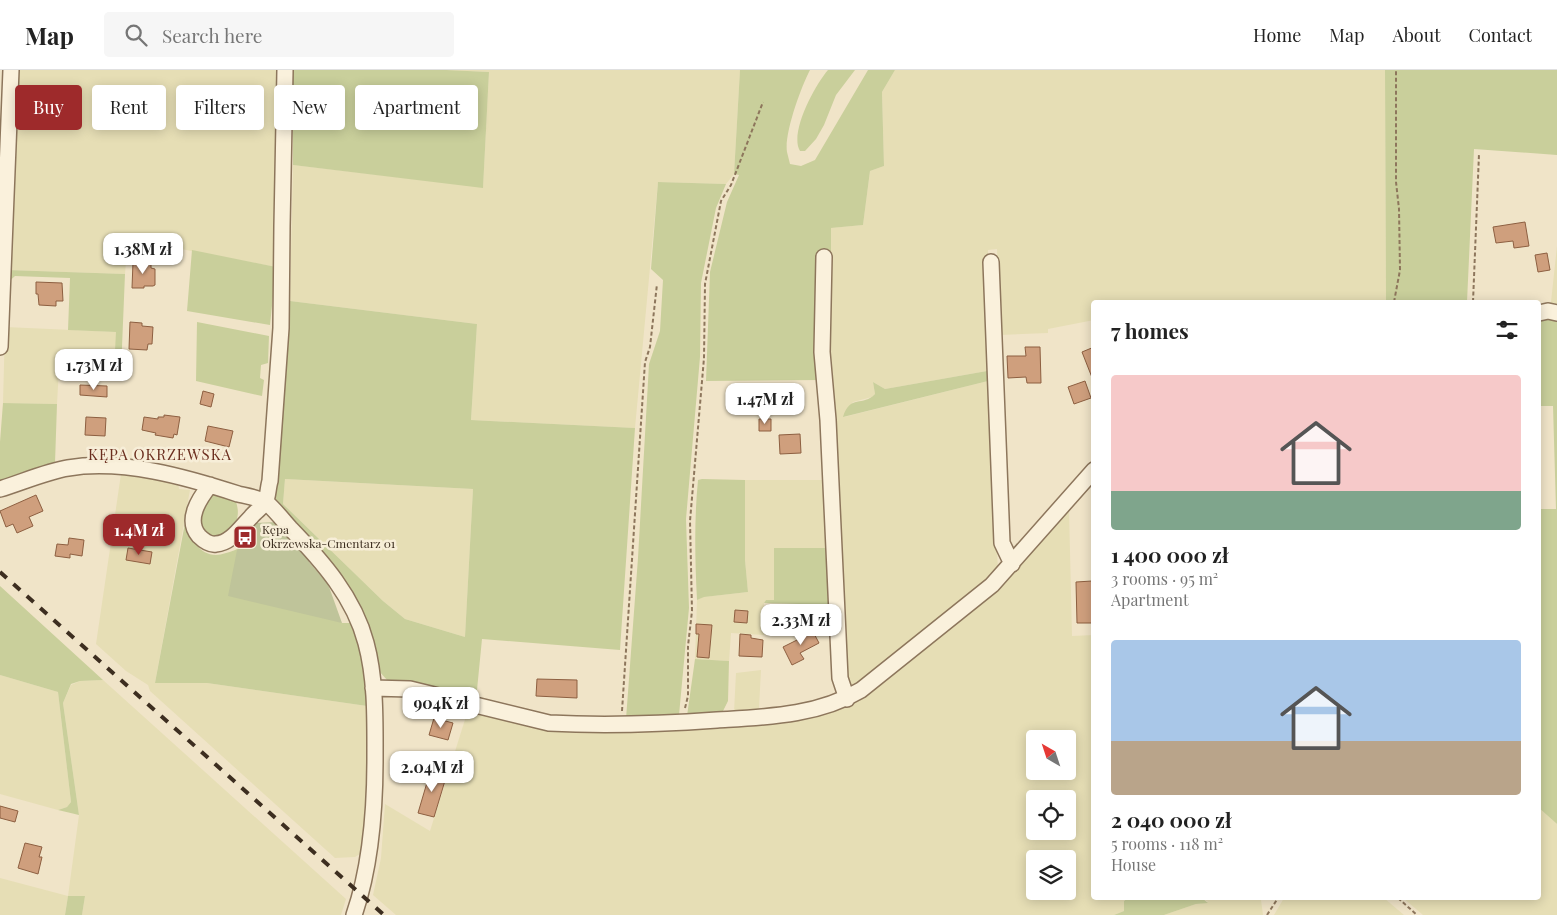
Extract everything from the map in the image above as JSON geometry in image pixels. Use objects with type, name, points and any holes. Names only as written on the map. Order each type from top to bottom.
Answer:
[{"type":"street","points":[[0,347],[11,70]]},
{"type":"street","points":[[210,485],[199,499],[194,512],[193,525],[197,534],[204,541],[210,544],[218,544],[233,537],[266,502],[270,481],[281,328],[285,70]]},
{"type":"street","points":[[824,257],[822,352],[828,420],[840,678],[847,699]]},
{"type":"street","points":[[991,262],[1002,542],[1012,564]]},
{"type":"street","points":[[1541,313],[1548,311],[1557,313]]},
{"type":"street","points":[[0,489],[67,468],[112,465],[210,485],[266,502],[344,590],[358,619],[366,643],[373,688],[375,718],[375,807],[361,895],[354,915]]},
{"type":"street","points":[[373,688],[410,689],[549,723],[682,723],[795,713],[821,708],[847,699],[861,690],[992,585],[1091,473]]},
{"type":"path","points":[[1394,300],[1400,270],[1399,208],[1396,182],[1396,70]]},
{"type":"path","points":[[682,723],[688,696],[688,646],[692,611],[690,521],[704,358],[705,284],[721,201],[731,185],[763,102]]},
{"type":"path","points":[[1473,300],[1479,154]]},
{"type":"path","points":[[621,723],[645,362],[650,348],[657,284]]},
{"type":"path","points":[[1267,915],[1277,900]]},
{"type":"path","points":[[1400,900],[1417,915]]},
{"type":"shaded area","points":[[15,70],[281,70],[281,85],[274,85],[274,130],[279,130],[276,267],[128,239],[125,274],[7,270]]},
{"type":"shaded area","points":[[446,70],[740,70],[734,174],[726,184],[658,182],[635,428],[471,420],[477,324],[290,301],[293,165],[483,187],[489,72]]},
{"type":"shaded area","points":[[895,70],[1385,70],[1386,300],[1091,300],[1091,321],[1048,329],[1048,333],[999,335],[997,249],[988,250],[987,371],[885,389],[873,382],[875,394],[872,397],[853,402],[844,417],[988,381],[998,570],[854,687],[848,685],[844,678],[828,363],[831,228],[863,225],[870,171],[884,166],[882,92]]},
{"type":"shaded area","points":[[1557,246],[1557,307],[1550,307],[1551,302]]},
{"type":"shaded area","points":[[5,327],[117,332],[114,370],[59,368],[57,404],[3,403]]},
{"type":"shaded area","points":[[121,474],[178,482],[179,489],[190,490],[155,683],[207,683],[367,706],[367,808],[360,854],[355,857],[335,858],[150,691],[148,685],[126,671],[96,644]]},
{"type":"shaded area","points":[[285,479],[473,489],[465,637],[405,619],[383,601],[283,504]]},
{"type":"shaded area","points":[[745,480],[828,480],[831,548],[774,600],[766,600],[764,603],[764,635],[731,633],[729,661],[695,659],[697,600],[703,597],[748,592],[745,560]]},
{"type":"shaded area","points":[[1069,509],[1072,636],[1091,635],[1091,900],[1125,900],[1124,911],[1114,915],[396,915],[373,895],[381,858],[385,804],[430,831],[468,710],[547,730],[807,718],[839,709]]},
{"type":"shaded area","points":[[761,670],[759,708],[756,712],[734,712],[736,673]]},
{"type":"shaded area","points":[[0,675],[58,692],[71,802],[67,807],[58,810],[0,794]]},
{"type":"shaded area","points":[[103,680],[346,899],[341,915],[82,915],[85,896],[68,896],[79,815],[63,703],[71,685],[80,681]]},
{"type":"shaded area","points":[[1541,810],[1557,824],[1557,915],[1423,915],[1405,900],[1541,900]]},
{"type":"shaded area","points":[[0,878],[68,896],[65,915],[0,915]]},
{"type":"shaded area","points":[[1205,900],[1261,900],[1263,915],[1164,915],[1208,902]]},
{"type":"shaded area","points":[[1283,900],[1386,900],[1404,915],[1274,915]]},
{"type":"green space","points":[[293,70],[446,70],[489,72],[483,188],[293,165],[293,130],[345,130],[345,85],[293,85]]},
{"type":"green space","points":[[740,70],[810,70],[794,111],[787,144],[790,164],[801,166],[815,160],[868,70],[895,70],[882,92],[884,166],[870,171],[863,225],[831,228],[831,251],[822,252],[818,264],[816,278],[816,332],[819,380],[706,381],[710,272],[727,202],[739,175],[734,174]]},
{"type":"green space","points":[[828,70],[855,70],[836,95],[816,139],[805,151],[800,151],[798,133],[805,109]]},
{"type":"green space","points":[[1385,70],[1557,70],[1557,155],[1474,149],[1467,300],[1386,300]]},
{"type":"green space","points":[[658,182],[726,184],[716,208],[701,283],[700,357],[686,519],[689,608],[679,715],[626,719],[638,558],[649,364],[660,331],[663,280],[651,269]]},
{"type":"green space","points":[[192,250],[276,267],[270,325],[187,311]]},
{"type":"green space","points":[[7,270],[125,274],[121,371],[114,370],[116,332],[68,330],[70,278],[15,276],[6,284]]},
{"type":"green space","points":[[290,301],[477,324],[471,420],[635,428],[620,650],[482,639],[476,700],[387,680],[379,671],[375,644],[336,567],[279,507],[273,495]],"holes":[[[285,479],[473,489],[465,637],[405,619],[383,601],[283,504]]]},
{"type":"green space","points":[[1557,318],[1557,824],[1541,810],[1541,509],[1556,509],[1553,406],[1541,406],[1541,319]]},
{"type":"green space","points":[[197,322],[269,336],[268,363],[261,365],[260,378],[264,380],[262,396],[196,381]]},
{"type":"green space","points":[[987,371],[988,381],[843,417],[846,410],[853,403],[866,400],[875,394],[873,382],[885,389]]},
{"type":"green space","points":[[3,403],[57,404],[55,463],[4,482],[0,481]]},
{"type":"green space","points":[[698,480],[745,480],[745,560],[748,592],[704,597],[697,600],[696,510]]},
{"type":"green space","points":[[219,494],[234,498],[237,504],[238,516],[233,528],[229,532],[215,537],[208,534],[203,528],[201,514],[209,496]]},
{"type":"green space","points":[[276,522],[310,560],[309,562],[328,584],[342,623],[228,596],[237,550],[247,541],[255,523]]},
{"type":"green space","points":[[185,523],[195,543],[205,552],[211,554],[218,555],[240,547],[247,539],[255,523],[310,560],[286,583],[342,623],[353,623],[365,669],[367,706],[207,683],[155,683]]},
{"type":"green space","points":[[774,548],[831,548],[833,605],[764,603],[766,600],[774,600]]},
{"type":"green space","points":[[0,586],[103,680],[80,681],[71,684],[63,703],[79,815],[58,810],[67,807],[71,802],[58,692],[0,675]]},
{"type":"green space","points":[[695,659],[729,661],[728,701],[722,713],[687,716]]},
{"type":"green space","points":[[68,896],[85,896],[82,915],[65,915]]},
{"type":"green space","points":[[1204,900],[1208,903],[1196,904],[1164,915],[1114,915],[1124,911],[1124,901]]},
{"type":"building","points":[[1525,222],[1529,246],[1514,248],[1513,241],[1496,243],[1493,227]]},
{"type":"building","points":[[1547,253],[1550,270],[1538,272],[1535,255]]},
{"type":"building","points":[[133,262],[151,262],[151,268],[155,269],[155,285],[144,286],[144,288],[132,288]]},
{"type":"building","points":[[36,282],[62,283],[63,301],[56,301],[56,306],[39,305],[38,294],[36,294]]},
{"type":"building","points":[[130,322],[142,323],[142,326],[153,327],[152,344],[148,344],[147,350],[129,349]]},
{"type":"building","points":[[1025,347],[1040,347],[1041,383],[1027,383],[1026,377],[1008,378],[1007,356],[1026,356]]},
{"type":"building","points":[[1091,348],[1091,375],[1082,352]]},
{"type":"building","points":[[1085,381],[1091,398],[1074,404],[1068,387]]},
{"type":"building","points":[[80,385],[107,386],[107,397],[80,395]]},
{"type":"building","points":[[203,391],[214,394],[211,407],[200,404]]},
{"type":"building","points":[[164,415],[180,417],[177,435],[174,434],[173,438],[155,435],[156,433],[142,430],[144,417],[158,419],[158,417],[164,417]]},
{"type":"building","points":[[86,417],[106,418],[105,436],[85,435]]},
{"type":"building","points":[[759,419],[771,419],[771,431],[759,431]]},
{"type":"building","points":[[208,426],[233,431],[229,447],[205,441]]},
{"type":"building","points":[[800,434],[801,453],[780,454],[779,435]]},
{"type":"building","points":[[36,495],[43,511],[29,517],[33,526],[17,533],[13,524],[6,527],[0,511]]},
{"type":"building","points":[[69,538],[84,540],[82,556],[70,554],[70,558],[55,556],[57,544],[68,545]]},
{"type":"building","points":[[128,548],[152,552],[150,564],[126,560]]},
{"type":"building","points":[[1091,581],[1091,623],[1077,623],[1076,582]]},
{"type":"building","points":[[735,610],[748,611],[747,623],[734,622]]},
{"type":"building","points":[[696,624],[712,625],[709,658],[697,657],[699,634],[696,634]]},
{"type":"building","points":[[810,626],[819,643],[800,653],[804,659],[792,665],[783,647],[801,638],[799,633]]},
{"type":"building","points":[[740,634],[751,635],[751,638],[763,640],[762,657],[739,656]]},
{"type":"building","points":[[537,679],[577,680],[577,698],[536,696]]},
{"type":"building","points":[[434,718],[453,723],[448,740],[429,735]]},
{"type":"building","points":[[431,769],[447,774],[434,817],[418,813]]},
{"type":"building","points":[[0,806],[18,811],[15,822],[0,818]]},
{"type":"building","points":[[25,843],[42,847],[39,857],[42,857],[38,874],[18,868]]},
{"type":"railway","points":[[0,572],[384,915]]},
{"type":"place","name":"Kępa Okrzewska-Cmentarz 01","points":[[245,537]]},
{"type":"district","name":"KĘPA OKRZEWSKA","points":[[160,455]]}]
